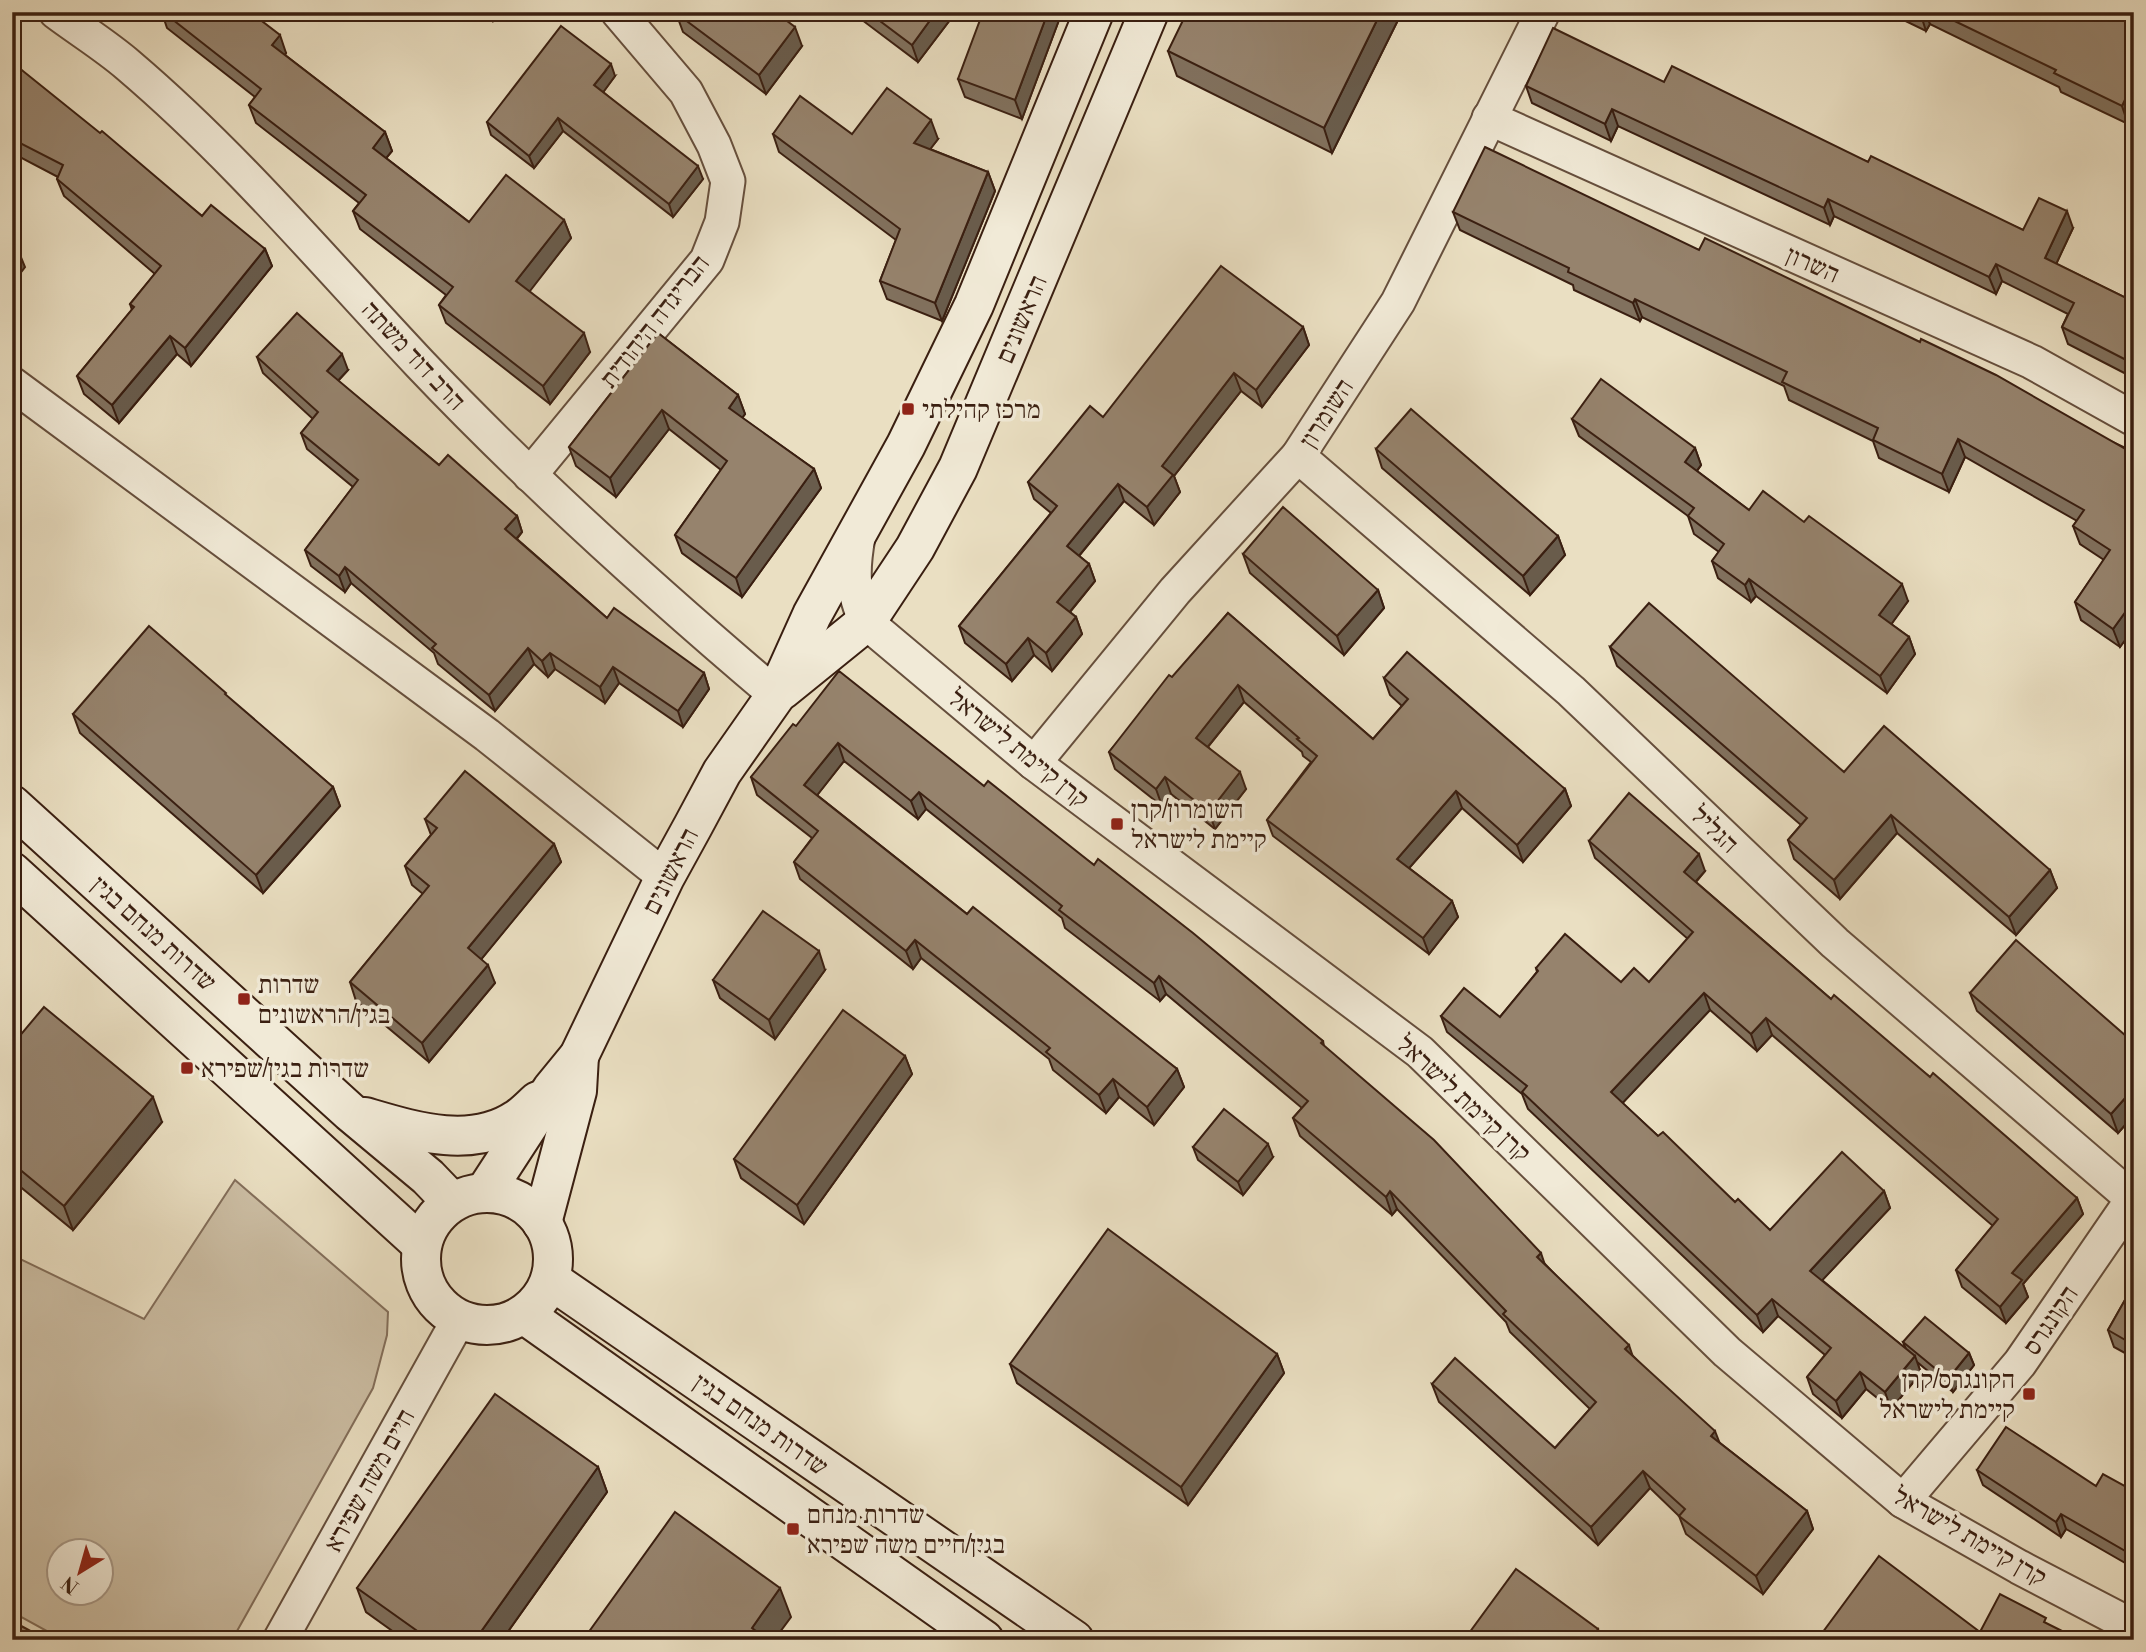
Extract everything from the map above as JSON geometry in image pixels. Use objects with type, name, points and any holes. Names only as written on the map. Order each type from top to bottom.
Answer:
[{"type":"street","name":"הרב דוד משתה","points":[[56,12],[127,64],[215,144],[325,258],[420,363],[530,475],[661,597],[776,695]]},
{"type":"street","name":"הבריגדה היהודית","points":[[530,475],[707,260],[722,222],[727,181],[715,145],[686,92],[618,12]]},
{"type":"street","name":"הראשונים","points":[[468,1197],[579,1056],[665,877],[722,772],[776,695],[812,615],[906,445],[974,305],[1094,12]]},
{"type":"street","name":"הראשונים","points":[[776,695],[866,622],[915,548],[958,468],[1149,12]]},
{"type":"street","name":"השומרון","points":[[1034,763],[1175,591],[1298,456],[1398,302],[1543,12]]},
{"type":"street","name":"השרון","points":[[1489,118],[2032,362],[2134,419]]},
{"type":"street","points":[[12,384],[488,735],[665,877]]},
{"type":"street","name":"הגליל","points":[[1298,456],[1571,691],[1835,943],[2133,1199]]},
{"type":"street","points":[[858,531],[852,569],[856,599],[866,622]]},
{"type":"street","name":"קרן קיימת לישראל","points":[[866,622],[1034,763],[1420,1052],[1727,1352],[1903,1501],[2019,1567],[2134,1627]]},
{"type":"street","name":"שדרות מנחם בגין","points":[[12,804],[350,1112],[428,1177],[468,1197]]},
{"type":"street","name":"שדרות מנחם בגין","points":[[12,872],[422,1245]]},
{"type":"street","name":"הראשונים","points":[[542,1223],[577,1091],[579,1056]]},
{"type":"street","points":[[350,1112],[411,1131],[466,1135],[490,1131],[516,1119],[552,1089]]},
{"type":"street","points":[[501,1194],[517,1199],[534,1212],[552,1242],[555,1261],[551,1280],[541,1299],[525,1315],[504,1324],[481,1326],[459,1320],[441,1307],[428,1289],[421,1267],[422,1245],[438,1213],[468,1197],[501,1194]]},
{"type":"street","name":"הקונגרס","points":[[1903,1501],[2020,1363],[2133,1199]]},
{"type":"street","name":"שדרות מנחם בגין","points":[[551,1280],[1074,1640]]},
{"type":"street","name":"שדרות מנחם בגין","points":[[525,1315],[984,1640]]},
{"type":"street","name":"חיים משה שפירא","points":[[280,1640],[459,1320]]},
{"type":"shaded area","points":[[235,1180],[388,1312],[387,1335],[373,1388],[232,1640],[63,1640],[12,1612],[12,1255],[144,1319]]},
{"type":"building","points":[[163,12],[250,12],[280,35],[272,45],[385,132],[373,148],[469,222],[506,175],[564,220],[516,281],[584,333],[543,386],[439,305],[453,287],[353,211],[366,195],[249,105],[261,89]]},
{"type":"building","points":[[676,12],[775,12],[795,27],[759,75]]},
{"type":"building","points":[[868,12],[936,12],[912,45]]},
{"type":"building","points":[[983,12],[1048,12],[1015,100],[958,79]]},
{"type":"building","points":[[1187,12],[1381,12],[1324,128],[1168,51]]},
{"type":"building","points":[[1936,12],[2108,12],[2134,25],[2134,81],[2122,106],[2054,73],[2056,70]]},
{"type":"building","points":[[561,26],[611,64],[594,85],[698,166],[669,204],[558,118],[529,156],[487,122]]},
{"type":"building","points":[[1553,28],[1664,82],[1672,66],[1868,162],[1871,156],[2023,230],[2039,198],[2067,211],[2045,258],[2130,300],[2134,291],[2134,364],[2062,327],[2074,303],[1996,264],[1989,277],[1828,199],[1824,208],[1612,109],[1605,124],[1526,86]]},
{"type":"building","points":[[13,63],[100,133],[102,131],[202,216],[211,205],[265,249],[185,348],[170,336],[112,405],[77,376],[134,307],[130,304],[161,266],[57,179],[63,165],[12,139]]},
{"type":"building","points":[[887,88],[931,120],[914,143],[988,172],[935,303],[880,281],[900,229],[773,134],[800,96],[852,134]]},
{"type":"building","points":[[1485,147],[1699,250],[1705,238],[1920,342],[1921,339],[1996,375],[2134,452],[2134,600],[2113,629],[2075,602],[2110,550],[2073,526],[2084,510],[1958,439],[1942,474],[1873,440],[1878,428],[1782,382],[1787,372],[1635,299],[1633,303],[1568,272],[1569,268],[1453,212]]},
{"type":"building","points":[[12,248],[20,255],[12,265]]},
{"type":"building","points":[[1221,266],[1303,327],[1256,390],[1234,373],[1162,466],[1173,475],[1147,507],[1118,484],[1067,546],[1089,564],[1057,602],[1076,617],[1046,653],[1028,638],[1006,664],[959,626],[1057,506],[1028,482],[1090,406],[1103,417]]},
{"type":"building","points":[[297,313],[342,354],[327,371],[439,465],[448,455],[517,516],[505,529],[607,618],[614,608],[704,673],[678,711],[613,667],[600,687],[550,653],[542,661],[528,648],[489,695],[432,648],[436,644],[345,567],[339,576],[305,550],[358,480],[301,433],[318,412],[257,357]]},
{"type":"building","points":[[658,333],[738,395],[729,408],[814,469],[736,578],[675,535],[727,461],[662,410],[610,478],[569,447]]},
{"type":"building","points":[[1601,379],[1695,448],[1685,462],[1749,510],[1763,491],[1804,522],[1809,516],[1902,584],[1879,615],[1909,637],[1880,676],[1749,579],[1745,585],[1712,561],[1724,544],[1688,516],[1694,508],[1572,419]]},
{"type":"building","points":[[1411,409],[1558,536],[1523,576],[1376,449]]},
{"type":"building","points":[[1283,507],[1378,590],[1337,636],[1243,554]]},
{"type":"building","points":[[1649,603],[1844,772],[1884,726],[2050,870],[2009,917],[1891,815],[1834,880],[1788,840],[1807,818],[1610,647]]},
{"type":"building","points":[[1228,613],[1373,739],[1408,699],[1384,678],[1407,652],[1565,789],[1517,845],[1456,791],[1397,859],[1452,901],[1423,938],[1267,820],[1317,756],[1238,685],[1196,738],[1240,772],[1209,812],[1165,777],[1156,789],[1109,752],[1169,675],[1172,677]]},
{"type":"building","points":[[149,626],[333,787],[256,875],[73,714]]},
{"type":"building","points":[[839,671],[984,786],[988,781],[1094,865],[1098,859],[1193,933],[1323,1041],[1321,1043],[1434,1140],[1541,1253],[1537,1257],[1629,1345],[1625,1349],[1715,1431],[1711,1436],[1807,1511],[1756,1576],[1679,1516],[1685,1509],[1643,1471],[1591,1527],[1432,1384],[1455,1358],[1555,1448],[1596,1402],[1503,1314],[1506,1311],[1390,1191],[1386,1197],[1293,1118],[1308,1101],[1159,976],[1154,983],[1059,910],[1062,906],[919,792],[911,801],[838,743],[804,785],[967,914],[973,907],[1177,1069],[1147,1107],[1113,1079],[1099,1095],[1046,1052],[1050,1048],[915,940],[906,951],[794,862],[818,831],[751,777]]},
{"type":"building","points":[[465,771],[554,844],[468,948],[488,965],[422,1043],[350,982],[429,886],[405,866],[437,828],[425,819]]},
{"type":"building","points":[[1629,793],[1699,854],[1684,872],[1831,999],[1834,995],[1930,1077],[1933,1073],[2077,1198],[2012,1273],[2022,1280],[2000,1307],[1956,1270],[1998,1219],[1766,1018],[1751,1034],[1704,993],[1611,1092],[1658,1136],[1663,1132],[1735,1202],[1738,1199],[1770,1230],[1842,1152],[1884,1191],[1810,1271],[1915,1356],[1885,1392],[1860,1372],[1836,1401],[1807,1377],[1831,1348],[1772,1299],[1757,1315],[1522,1092],[1527,1086],[1441,1016],[1464,988],[1500,1017],[1565,934],[1621,982],[1634,968],[1649,982],[1693,932],[1589,841]]},
{"type":"building","points":[[763,911],[819,951],[769,1020],[713,980]]},
{"type":"building","points":[[2016,940],[2134,1043],[2134,1088],[2111,1114],[1970,993]]},
{"type":"building","points":[[44,1007],[153,1097],[64,1206],[12,1163],[12,1045]]},
{"type":"building","points":[[843,1010],[905,1056],[797,1205],[734,1159]]},
{"type":"building","points":[[1224,1109],[1268,1144],[1238,1182],[1193,1147]]},
{"type":"building","points":[[1108,1229],[1277,1354],[1181,1487],[1010,1364]]},
{"type":"building","points":[[2134,1284],[2134,1345],[2108,1330]]},
{"type":"building","points":[[1925,1317],[1969,1353],[1948,1379],[1903,1342]]},
{"type":"building","points":[[495,1394],[598,1467],[475,1640],[430,1640],[357,1588]]},
{"type":"building","points":[[2006,1427],[2096,1486],[2103,1474],[2134,1491],[2134,1556],[2061,1514],[2056,1522],[1977,1470]]},
{"type":"building","points":[[675,1512],[780,1588],[752,1628],[768,1640],[583,1640]]},
{"type":"building","points":[[1879,1556],[1980,1632],[2000,1594],[2046,1618],[2044,1622],[2080,1640],[1817,1640]]},
{"type":"building","points":[[1516,1569],[1598,1629],[1590,1640],[1464,1640]]},
{"type":"building","points":[[12,1621],[47,1640],[12,1640]]},
{"type":"place","name":"מרכז קהילתי","points":[[908,409]]},
{"type":"place","name":"השומרון/קרן קיימת לישראל","points":[[1117,824]]},
{"type":"place","name":"שדרות בגין/הראשונים","points":[[244,999]]},
{"type":"place","name":"שדרות בגין/שפירא","points":[[187,1068]]},
{"type":"place","name":"הקונגרס/קרן קיימת לישראל","points":[[2029,1394]]},
{"type":"place","name":"שדרות מנחם בגין/חיים משה שפירא","points":[[793,1529]]}]
